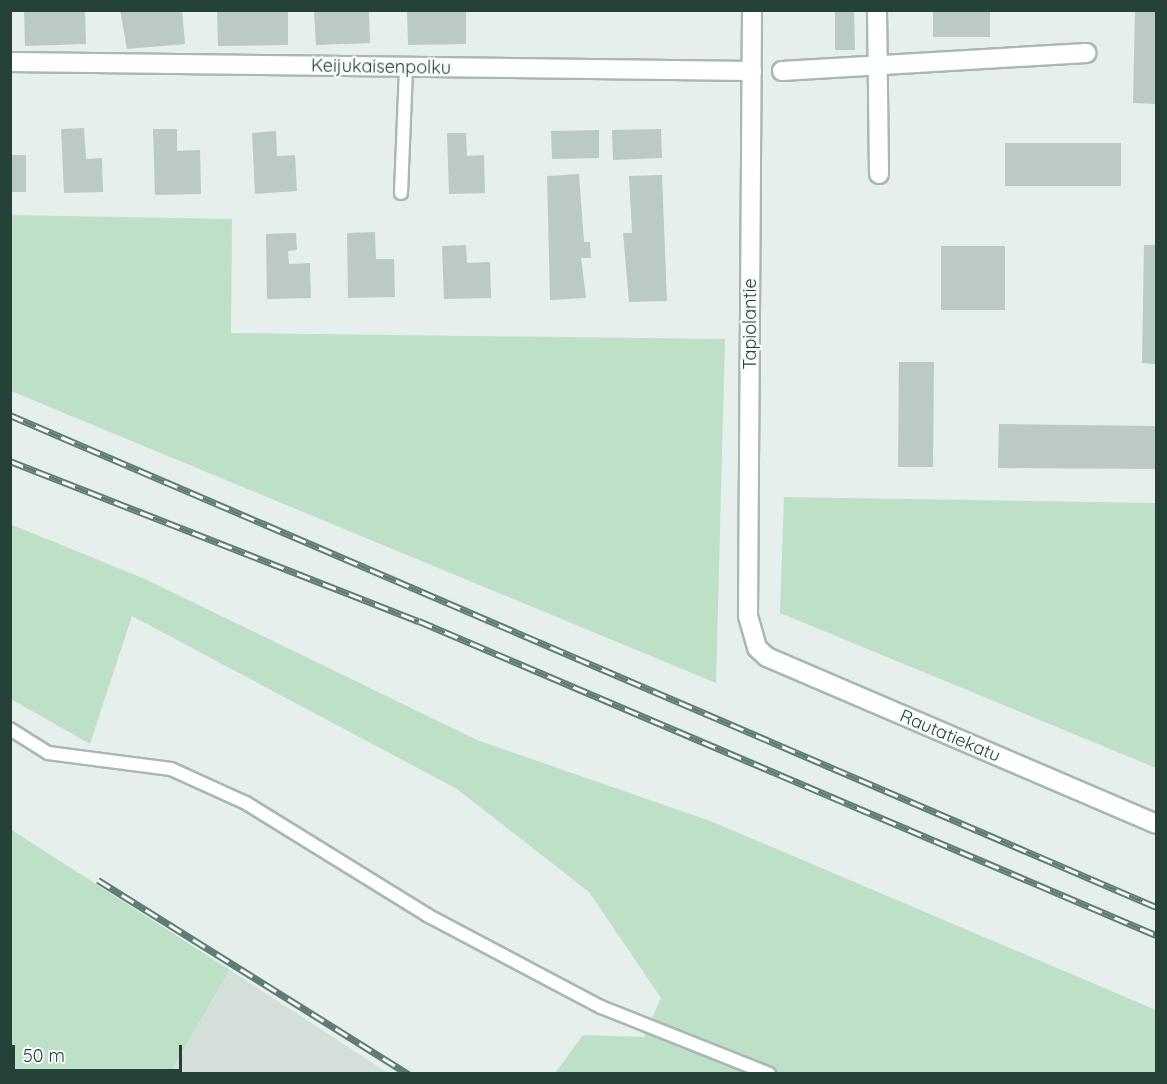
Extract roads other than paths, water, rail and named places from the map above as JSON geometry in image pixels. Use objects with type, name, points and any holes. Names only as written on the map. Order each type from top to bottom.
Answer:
[{"type":"street","name":"Tapiolantie","points":[[752,10],[748,616],[752,636]]},
{"type":"street","points":[[877,10],[879,174]]},
{"type":"street","points":[[782,71],[1086,53]]},
{"type":"street","name":"Keijukaisenpolku","points":[[10,62],[752,71]]},
{"type":"street","name":"Rautatiekatu","points":[[752,636],[767,657],[1156,824]]},
{"type":"lane","points":[[401,193],[406,68]]},
{"type":"lane","points":[[10,729],[48,753],[181,774],[246,803],[427,915],[602,1006],[769,1074]]},
{"type":"railway","points":[[10,415],[1156,907]]},
{"type":"railway","points":[[10,461],[419,621],[1156,935]]},
{"type":"railway","points":[[98,880],[408,1074]]}]
